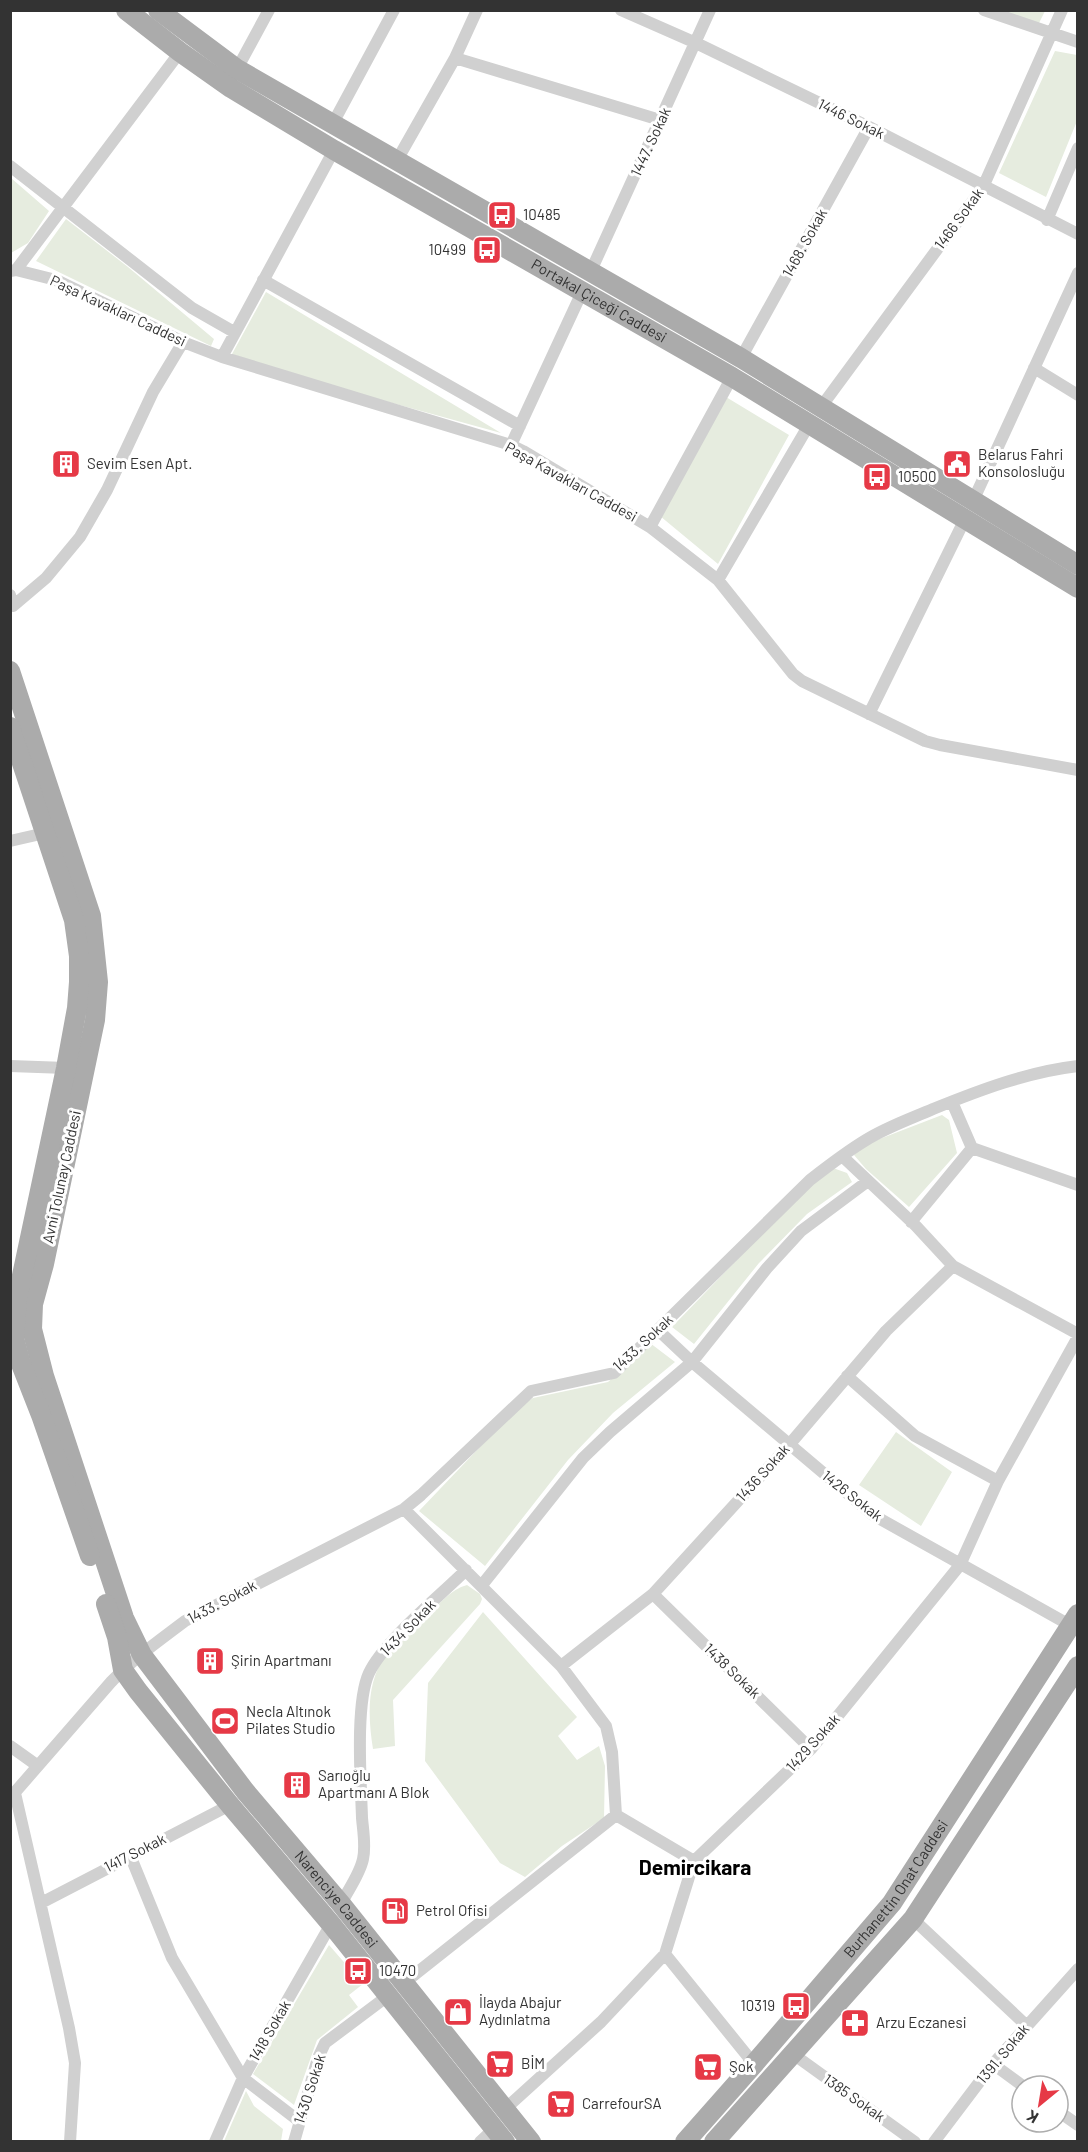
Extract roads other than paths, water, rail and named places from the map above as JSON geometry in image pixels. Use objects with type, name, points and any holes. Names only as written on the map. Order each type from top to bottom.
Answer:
[{"type":"main road","name":"Portakal Çiceği Caddesi","points":[[126,10],[180,52],[231,87],[334,150],[732,377],[816,415],[974,501],[1077,565]]},
{"type":"main road","name":"Portakal Çiceği Caddesi","points":[[158,10],[237,69],[741,358],[816,415],[965,519],[1077,588]]},
{"type":"main road","name":"Avni Tolunay Caddesi","points":[[10,671],[91,916],[98,982],[95,1020],[44,1264],[33,1304],[32,1329],[44,1376],[121,1607],[141,1655]]},
{"type":"main road","name":"Avni Tolunay Caddesi","points":[[10,727],[74,920],[79,956],[77,1008],[14,1306],[14,1338],[21,1364],[41,1415],[117,1637],[123,1670]]},
{"type":"main road","name":"Burhanettin Onat Caddesi","points":[[684,2142],[892,1903],[1075,1623]]},
{"type":"main road","name":"Narenciye Caddesi","points":[[141,1655],[245,1791],[341,1904],[531,2142]]},
{"type":"main road","name":"Burhanettin Onat Caddesi","points":[[714,2142],[913,1919],[1077,1666]]},
{"type":"main road","name":"Narenciye Caddesi","points":[[123,1670],[230,1805],[389,1995],[500,2135]]},
{"type":"street","points":[[237,69],[269,10]]},
{"type":"street","points":[[332,125],[394,10]]},
{"type":"street","points":[[396,162],[455,58],[477,10]]},
{"type":"street","name":"1446 Sokak","points":[[621,10],[869,127],[1077,234]]},
{"type":"street","name":"1447. Sokak","points":[[590,273],[710,10]]},
{"type":"street","points":[[984,10],[1077,42]]},
{"type":"street","name":"1466 Sokak","points":[[718,580],[816,415],[983,187],[1062,10]]},
{"type":"street","points":[[13,271],[180,52]]},
{"type":"street","points":[[455,58],[660,120]]},
{"type":"street","name":"1468. Sokak","points":[[741,358],[869,127]]},
{"type":"street","points":[[1047,220],[1077,148]]},
{"type":"street","points":[[222,357],[334,150]]},
{"type":"street","points":[[10,166],[192,308],[234,332]]},
{"type":"street","name":"Paşa Kavakları Caddesi","points":[[13,271],[56,280],[183,342],[222,357],[511,445],[650,527],[718,580],[793,674],[802,681],[925,741],[1077,770]]},
{"type":"street","points":[[974,501],[1077,273]]},
{"type":"street","points":[[263,280],[520,426]]},
{"type":"street","points":[[511,445],[582,292]]},
{"type":"street","points":[[10,595],[13,606],[46,578],[80,537],[107,490],[153,392],[183,342]]},
{"type":"street","points":[[1034,368],[1077,395]]},
{"type":"street","points":[[650,527],[732,377]]},
{"type":"street","points":[[869,714],[965,519]]},
{"type":"street","points":[[10,841],[45,833]]},
{"type":"street","points":[[10,1066],[66,1068]]},
{"type":"street","name":"1433. Sokak","points":[[141,1655],[185,1621],[404,1509],[531,1391],[614,1373],[810,1180],[842,1155],[895,1125],[952,1102],[1019,1077],[1046,1070],[1077,1066]]},
{"type":"street","points":[[952,1102],[972,1148],[1077,1185]]},
{"type":"street","points":[[911,1222],[972,1148]]},
{"type":"street","points":[[842,1155],[953,1266],[1077,1335]]},
{"type":"street","points":[[482,1585],[583,1458],[692,1362],[767,1268],[801,1231],[868,1181]]},
{"type":"street","name":"1436 Sokak","points":[[561,1666],[652,1594],[789,1445],[886,1331],[953,1266]]},
{"type":"street","name":"1426 Sokak","points":[[658,1330],[692,1362],[873,1515],[960,1565],[1075,1623]]},
{"type":"street","name":"1429 Sokak","points":[[506,2109],[601,2022],[666,1954],[694,1861],[811,1749],[960,1565],[998,1481],[1077,1335]]},
{"type":"street","points":[[847,1376],[915,1437],[998,1481]]},
{"type":"street","points":[[404,1509],[561,1666],[606,1726],[612,1752],[616,1815]]},
{"type":"street","name":"1434 Sokak","points":[[341,1904],[363,1859],[361,1782],[364,1686],[370,1671],[397,1636],[466,1570]]},
{"type":"street","name":"1438 Sokak","points":[[652,1594],[811,1749]]},
{"type":"street","points":[[70,2142],[75,2063],[41,1903],[13,1796],[123,1670],[141,1655]]},
{"type":"street","points":[[10,1746],[38,1766]]},
{"type":"street","name":"1417 Sokak","points":[[41,1903],[230,1805]]},
{"type":"street","points":[[616,1815],[694,1861]]},
{"type":"street","points":[[404,1983],[616,1815]]},
{"type":"street","points":[[130,1855],[172,1958],[243,2078],[299,2121]]},
{"type":"street","points":[[913,1919],[1027,2026]]},
{"type":"street","name":"1418 Sokak","points":[[215,2142],[243,2078],[331,1924]]},
{"type":"street","points":[[666,1954],[754,2064]]},
{"type":"street","name":"1391. Sokak","points":[[934,2142],[993,2064],[1077,1969]]},
{"type":"street","name":"1430 Sokak","points":[[294,2142],[318,2058],[325,2043],[389,1995]]},
{"type":"street","name":"1385 Sokak","points":[[793,2054],[915,2142]]},
{"type":"street","points":[[993,2064],[1010,2076]]},
{"type":"street","points":[[480,2142],[500,2135]]},
{"type":"place","name":"10485","points":[[502,215]]},
{"type":"place","name":"10499","points":[[487,250]]},
{"type":"place","name":"Sevim Esen Apt.","points":[[66,464]]},
{"type":"place","name":"Belarus Fahri Konsolosluğu","points":[[957,464]]},
{"type":"place","name":"10500","points":[[877,477]]},
{"type":"place","name":"Şirin Apartmanı","points":[[210,1661]]},
{"type":"place","name":"Necla Altınok Pilates Studio","points":[[225,1721]]},
{"type":"place","name":"Sarıoğlu Apartmanı A Blok","points":[[297,1785]]},
{"type":"place","name":"Petrol Ofisi","points":[[395,1911]]},
{"type":"place","name":"10470","points":[[358,1971]]},
{"type":"place","name":"10319","points":[[796,2006]]},
{"type":"place","name":"İlayda Abajur Aydınlatma","points":[[458,2012]]},
{"type":"place","name":"Arzu Eczanesi","points":[[855,2023]]},
{"type":"place","name":"BİM","points":[[500,2064]]},
{"type":"place","name":"Şok","points":[[708,2067]]},
{"type":"place","name":"CarrefourSA","points":[[561,2104]]},
{"type":"district","name":"Demircikara","points":[[695,1868]]}]
